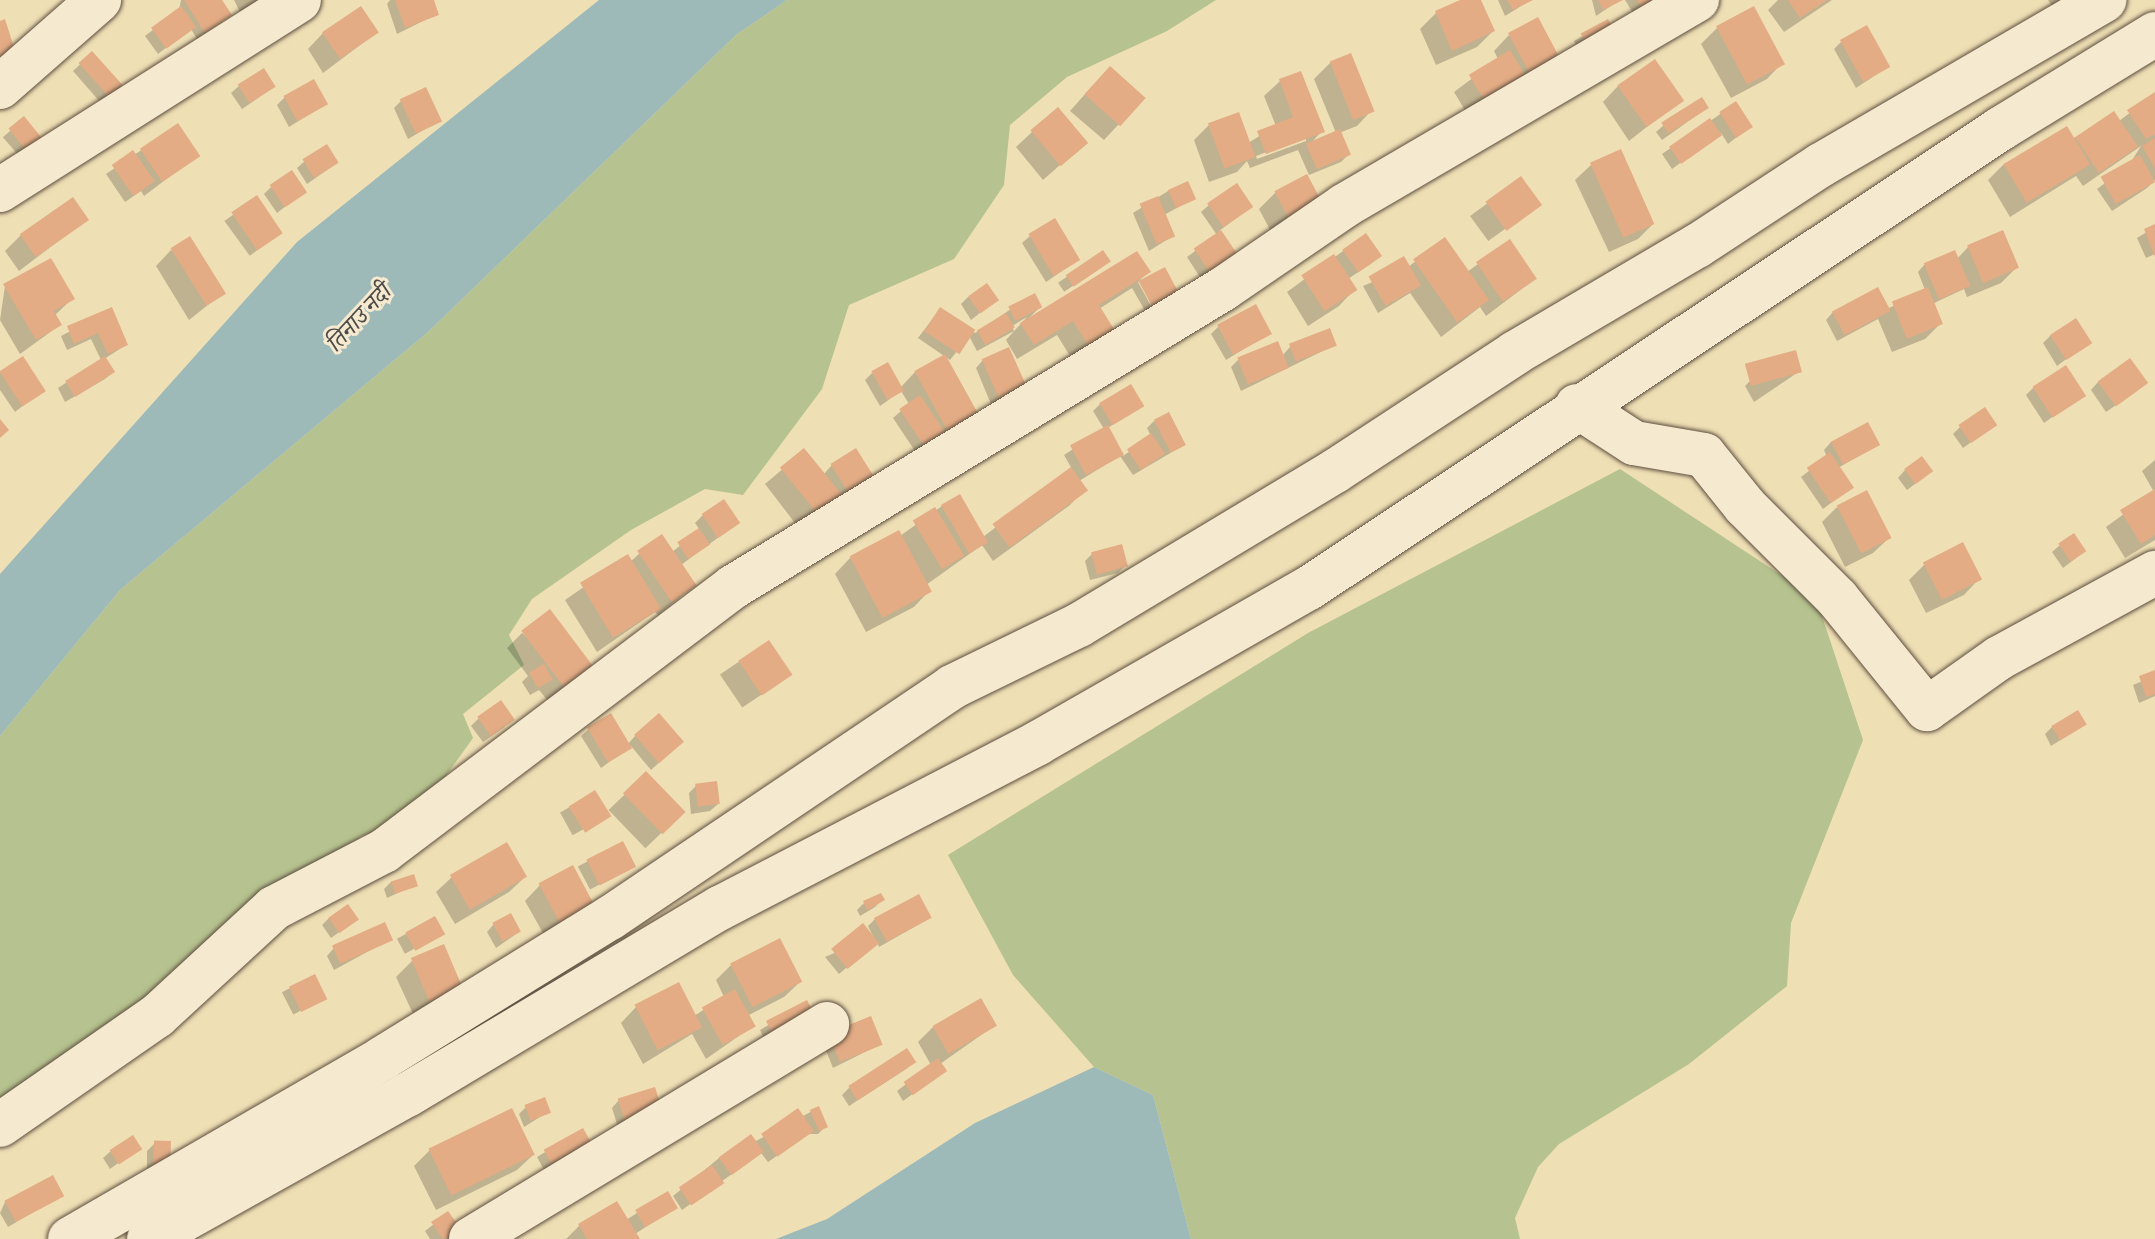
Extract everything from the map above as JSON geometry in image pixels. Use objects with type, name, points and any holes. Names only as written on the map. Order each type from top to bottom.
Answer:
[{"type":"street","points":[[0,87],[99,0]]},
{"type":"street","points":[[0,190],[299,0]]},
{"type":"street","points":[[0,1125],[157,1016],[274,908],[384,851],[733,587],[1223,289],[1344,206],[1697,0]]},
{"type":"street","points":[[70,1239],[383,1058],[610,918],[952,687],[1092,617],[1335,471],[1515,353],[1697,246],[1821,165],[2104,0]]},
{"type":"street","points":[[149,1239],[216,1222],[720,908],[1038,743],[1309,588],[1577,406],[1987,137],[2155,34]]},
{"type":"street","points":[[1577,406],[1634,443],[1704,455],[1745,506],[1837,598],[1927,709],[1999,658],[2155,573]]},
{"type":"street","points":[[483,1235],[827,1024]]},
{"type":"green space","points":[[787,0],[1216,0],[1167,31],[1067,77],[1010,125],[1004,185],[954,259],[849,305],[822,389],[743,495],[705,489],[631,530],[532,599],[509,635],[524,665],[463,714],[473,738],[415,819],[362,836],[203,949],[156,986],[162,1006],[0,1117],[0,736],[120,590],[428,332],[736,35]]},
{"type":"green space","points":[[1620,469],[1816,598],[1863,740],[1791,923],[1787,986],[1689,1064],[1559,1144],[1538,1167],[1515,1218],[1520,1239],[1191,1239],[1153,1095],[1094,1067],[1013,975],[948,855],[1308,633]]},
{"type":"water","name":"तिनाउ नदी","points":[[599,0],[787,0],[736,35],[428,332],[120,590],[0,736],[0,574],[297,242]]},
{"type":"water","points":[[1094,1067],[1153,1095],[1191,1239],[776,1239],[827,1219],[975,1123]]},
{"type":"building","points":[[184,0],[222,0],[232,15],[205,33]]},
{"type":"building","points":[[395,0],[434,0],[439,15],[405,28]]},
{"type":"building","points":[[1460,0],[1481,0],[1495,31],[1452,51],[1435,11]]},
{"type":"building","points":[[1507,0],[1533,0],[1513,10]]},
{"type":"building","points":[[1598,0],[1623,0],[1603,10]]},
{"type":"building","points":[[1637,0],[1672,0],[1646,15]]},
{"type":"building","points":[[1788,0],[1827,0],[1800,18]]},
{"type":"building","points":[[181,6],[196,27],[166,49],[151,28]]},
{"type":"building","points":[[361,6],[379,33],[340,59],[322,32]]},
{"type":"building","points":[[1754,6],[1785,64],[1747,84],[1716,26]]},
{"type":"building","points":[[1538,17],[1561,60],[1531,76],[1508,33]]},
{"type":"building","points":[[5,19],[17,57],[0,63],[0,21]]},
{"type":"building","points":[[1608,19],[1619,40],[1592,55],[1581,34]]},
{"type":"building","points":[[1867,25],[1890,67],[1863,82],[1840,40]]},
{"type":"building","points":[[1510,50],[1533,88],[1492,112],[1469,75]]},
{"type":"building","points":[[92,51],[123,85],[109,97],[79,63]]},
{"type":"building","points":[[1351,53],[1375,111],[1353,120],[1330,62]]},
{"type":"building","points":[[1655,59],[1684,101],[1647,127],[1617,85]]},
{"type":"building","points":[[1110,66],[1146,98],[1120,126],[1085,94]]},
{"type":"building","points":[[264,68],[276,87],[249,103],[238,84]]},
{"type":"building","points":[[1301,71],[1325,132],[1266,154],[1257,131],[1293,117],[1279,79]]},
{"type":"building","points":[[314,79],[328,104],[297,121],[283,96]]},
{"type":"building","points":[[426,87],[442,121],[416,134],[400,99]]},
{"type":"building","points":[[2155,92],[2155,134],[2146,139],[2127,110]]},
{"type":"building","points":[[1702,97],[1709,108],[1668,133],[1661,122]]},
{"type":"building","points":[[1736,101],[1753,127],[1736,138],[1719,112]]},
{"type":"building","points":[[1058,107],[1088,143],[1061,166],[1030,130]]},
{"type":"building","points":[[2114,111],[2138,147],[2099,173],[2075,137]]},
{"type":"building","points":[[1239,112],[1255,157],[1224,168],[1208,123]]},
{"type":"building","points":[[24,116],[45,142],[29,154],[8,129]]},
{"type":"building","points":[[1710,118],[1722,135],[1681,164],[1669,147]]},
{"type":"building","points":[[178,123],[200,156],[162,182],[140,149]]},
{"type":"building","points":[[2067,126],[2090,165],[2027,203],[2004,164]]},
{"type":"building","points":[[1340,129],[1351,155],[1317,169],[1306,143]]},
{"type":"building","points":[[2155,138],[2155,169],[2142,146]]},
{"type":"building","points":[[327,144],[339,163],[314,178],[302,159]]},
{"type":"building","points":[[1621,149],[1654,224],[1623,238],[1590,163]]},
{"type":"building","points":[[133,150],[155,181],[133,196],[112,165]]},
{"type":"building","points":[[2140,155],[2155,182],[2116,204],[2101,177]]},
{"type":"building","points":[[292,170],[307,192],[285,207],[270,185]]},
{"type":"building","points":[[1307,174],[1326,209],[1293,227],[1274,191]]},
{"type":"building","points":[[1521,176],[1542,205],[1507,231],[1485,202]]},
{"type":"building","points":[[1188,181],[1196,199],[1176,208],[1168,190]]},
{"type":"building","points":[[1237,183],[1253,207],[1223,227],[1207,203]]},
{"type":"building","points":[[257,195],[283,233],[257,250],[231,212]]},
{"type":"building","points":[[1158,196],[1175,237],[1157,244],[1140,204]]},
{"type":"building","points":[[73,197],[89,220],[36,257],[20,234]]},
{"type":"building","points":[[1055,218],[1080,260],[1054,276],[1028,234]]},
{"type":"building","points":[[2155,224],[2155,257],[2144,229]]},
{"type":"building","points":[[1221,230],[1242,261],[1214,279],[1194,248]]},
{"type":"building","points":[[2003,230],[2019,268],[1983,283],[1967,245]]},
{"type":"building","points":[[1366,233],[1382,256],[1358,273],[1342,250]]},
{"type":"building","points":[[190,236],[226,294],[207,306],[170,248]]},
{"type":"building","points":[[1445,237],[1489,300],[1457,322],[1413,259]]},
{"type":"building","points":[[1510,239],[1537,279],[1503,302],[1476,262]]},
{"type":"building","points":[[1103,250],[1111,262],[1074,287],[1066,275]]},
{"type":"building","points":[[1955,250],[1970,286],[1939,299],[1924,263]]},
{"type":"building","points":[[1137,251],[1151,272],[1099,305],[1117,334],[1091,350],[1073,321],[1034,345],[1020,323]]},
{"type":"building","points":[[1334,254],[1357,290],[1325,311],[1301,275]]},
{"type":"building","points":[[1404,256],[1421,285],[1385,306],[1368,276]]},
{"type":"building","points":[[51,258],[75,299],[54,311],[62,325],[36,340],[3,284]]},
{"type":"building","points":[[1165,267],[1184,303],[1158,317],[1139,281]]},
{"type":"building","points":[[987,283],[999,300],[980,313],[968,296]]},
{"type":"building","points":[[1878,287],[1891,311],[1845,335],[1832,311]]},
{"type":"building","points":[[1928,287],[1943,324],[1907,339],[1892,302]]},
{"type":"building","points":[[1035,293],[1042,307],[1016,321],[1008,307]]},
{"type":"building","points":[[1256,304],[1272,334],[1233,355],[1217,325]]},
{"type":"building","points":[[112,307],[128,345],[108,354],[98,333],[74,344],[67,326]]},
{"type":"building","points":[[940,307],[975,330],[959,354],[924,331]]},
{"type":"building","points":[[1006,313],[1015,328],[986,345],[977,331]]},
{"type":"building","points":[[2076,318],[2092,343],[2066,360],[2050,335]]},
{"type":"building","points":[[1330,328],[1337,346],[1296,362],[1289,344]]},
{"type":"building","points":[[1278,341],[1289,368],[1248,384],[1237,357]]},
{"type":"building","points":[[1009,347],[1026,386],[999,398],[982,359]]},
{"type":"building","points":[[1796,350],[1802,372],[1751,386],[1745,364]]},
{"type":"building","points":[[945,354],[979,416],[949,433],[914,371]]},
{"type":"building","points":[[23,356],[46,391],[22,406],[0,371]]},
{"type":"building","points":[[105,356],[115,372],[75,397],[65,381]]},
{"type":"building","points":[[2130,358],[2148,383],[2116,407],[2098,382]]},
{"type":"building","points":[[888,362],[904,391],[887,400],[871,371]]},
{"type":"building","points":[[2066,365],[2086,396],[2053,418],[2032,387]]},
{"type":"building","points":[[1131,384],[1144,406],[1113,425],[1099,403]]},
{"type":"building","points":[[920,395],[946,434],[926,448],[899,409]]},
{"type":"building","points":[[1985,407],[1997,425],[1971,443],[1958,425]]},
{"type":"building","points":[[1169,412],[1186,445],[1171,453],[1154,420]]},
{"type":"building","points":[[0,419],[9,430],[0,438]]},
{"type":"building","points":[[1868,422],[1880,445],[1843,465],[1831,442]]},
{"type":"building","points":[[1108,425],[1124,455],[1086,475],[1070,445]]},
{"type":"building","points":[[1151,433],[1165,454],[1141,470],[1127,449]]},
{"type":"building","points":[[804,448],[847,502],[823,521],[780,468]]},
{"type":"building","points":[[856,448],[874,477],[849,493],[831,464]]},
{"type":"building","points":[[1830,452],[1854,488],[1831,503],[1807,468]]},
{"type":"building","points":[[1922,456],[1933,471],[1915,484],[1904,469]]},
{"type":"building","points":[[1071,467],[1088,490],[1010,547],[993,524]]},
{"type":"building","points":[[2155,489],[2155,535],[2141,544],[2120,510]]},
{"type":"building","points":[[1867,490],[1892,538],[1861,554],[1837,505]]},
{"type":"building","points":[[960,494],[988,542],[969,553],[941,505]]},
{"type":"building","points":[[724,499],[740,523],[718,538],[702,514]]},
{"type":"building","points":[[935,507],[964,556],[942,569],[913,520]]},
{"type":"building","points":[[699,528],[710,545],[688,559],[677,542]]},
{"type":"building","points":[[899,530],[932,592],[882,618],[850,556]]},
{"type":"building","points":[[2074,533],[2086,551],[2071,562],[2058,544]]},
{"type":"building","points":[[662,534],[697,585],[672,602],[637,551]]},
{"type":"building","points":[[1963,542],[1982,579],[1942,600],[1923,562]]},
{"type":"building","points":[[1122,544],[1128,566],[1097,574],[1091,552]]},
{"type":"building","points":[[628,554],[661,609],[613,638],[580,583]]},
{"type":"building","points":[[550,609],[593,666],[564,687],[521,631]]},
{"type":"building","points":[[769,640],[792,675],[762,696],[738,661]]},
{"type":"building","points":[[544,664],[553,680],[538,688],[529,672]]},
{"type":"building","points":[[2155,670],[2155,694],[2146,697],[2139,676]]},
{"type":"building","points":[[501,700],[515,720],[491,736],[477,717]]},
{"type":"building","points":[[2078,710],[2087,725],[2060,741],[2051,726]]},
{"type":"building","points":[[611,713],[632,748],[608,763],[587,727]]},
{"type":"building","points":[[659,713],[684,742],[659,763],[634,735]]},
{"type":"building","points":[[646,771],[686,812],[663,834],[623,793]]},
{"type":"building","points":[[717,781],[720,804],[698,807],[695,784]]},
{"type":"building","points":[[595,790],[611,816],[585,833],[569,806]]},
{"type":"building","points":[[623,841],[636,867],[600,885],[586,860]]},
{"type":"building","points":[[507,842],[527,877],[470,910],[450,875]]},
{"type":"building","points":[[573,865],[597,910],[563,928],[539,883]]},
{"type":"building","points":[[414,874],[418,886],[395,894],[391,881]]},
{"type":"building","points":[[881,893],[885,900],[867,910],[863,901]]},
{"type":"building","points":[[919,894],[932,918],[887,942],[874,918]]},
{"type":"building","points":[[348,904],[359,920],[339,933],[328,918]]},
{"type":"building","points":[[511,913],[521,932],[502,941],[492,923]]},
{"type":"building","points":[[435,916],[445,934],[415,951],[405,932]]},
{"type":"building","points":[[385,922],[393,940],[340,964],[332,946]]},
{"type":"building","points":[[863,923],[879,943],[847,969],[831,949]]},
{"type":"building","points":[[780,938],[802,982],[752,1007],[730,963]]},
{"type":"building","points":[[444,944],[463,988],[430,1002],[411,958]]},
{"type":"building","points":[[315,974],[327,999],[301,1012],[289,987]]},
{"type":"building","points":[[679,982],[702,1027],[658,1050],[634,1005]]},
{"type":"building","points":[[735,989],[756,1027],[723,1045],[702,1007]]},
{"type":"building","points":[[981,998],[997,1026],[949,1054],[933,1026]]},
{"type":"building","points":[[807,1000],[819,1024],[778,1045],[766,1021]]},
{"type":"building","points":[[871,1016],[883,1045],[840,1062],[828,1033]]},
{"type":"building","points":[[907,1048],[916,1062],[858,1100],[848,1086]]},
{"type":"building","points":[[938,1058],[947,1071],[913,1095],[904,1082]]},
{"type":"building","points":[[655,1087],[665,1120],[628,1131],[618,1098]]},
{"type":"building","points":[[545,1097],[551,1113],[531,1121],[524,1105]]},
{"type":"building","points":[[819,1106],[828,1127],[819,1131],[810,1110]]},
{"type":"building","points":[[512,1108],[535,1155],[451,1196],[428,1149]]},
{"type":"building","points":[[798,1108],[814,1131],[777,1157],[761,1134]]},
{"type":"building","points":[[583,1128],[595,1150],[556,1172],[544,1150]]},
{"type":"building","points":[[751,1134],[764,1152],[732,1175],[719,1158]]},
{"type":"building","points":[[133,1135],[142,1149],[119,1165],[110,1150]]},
{"type":"building","points":[[154,1140],[171,1141],[170,1166],[153,1165]]},
{"type":"building","points":[[712,1165],[724,1183],[691,1206],[679,1187]]},
{"type":"building","points":[[53,1175],[64,1196],[16,1222],[4,1201]]},
{"type":"building","points":[[668,1191],[678,1208],[645,1227],[635,1210]]},
{"type":"building","points":[[617,1201],[640,1239],[587,1239],[578,1224]]},
{"type":"building","points":[[448,1211],[463,1232],[443,1239],[431,1222]]}]
